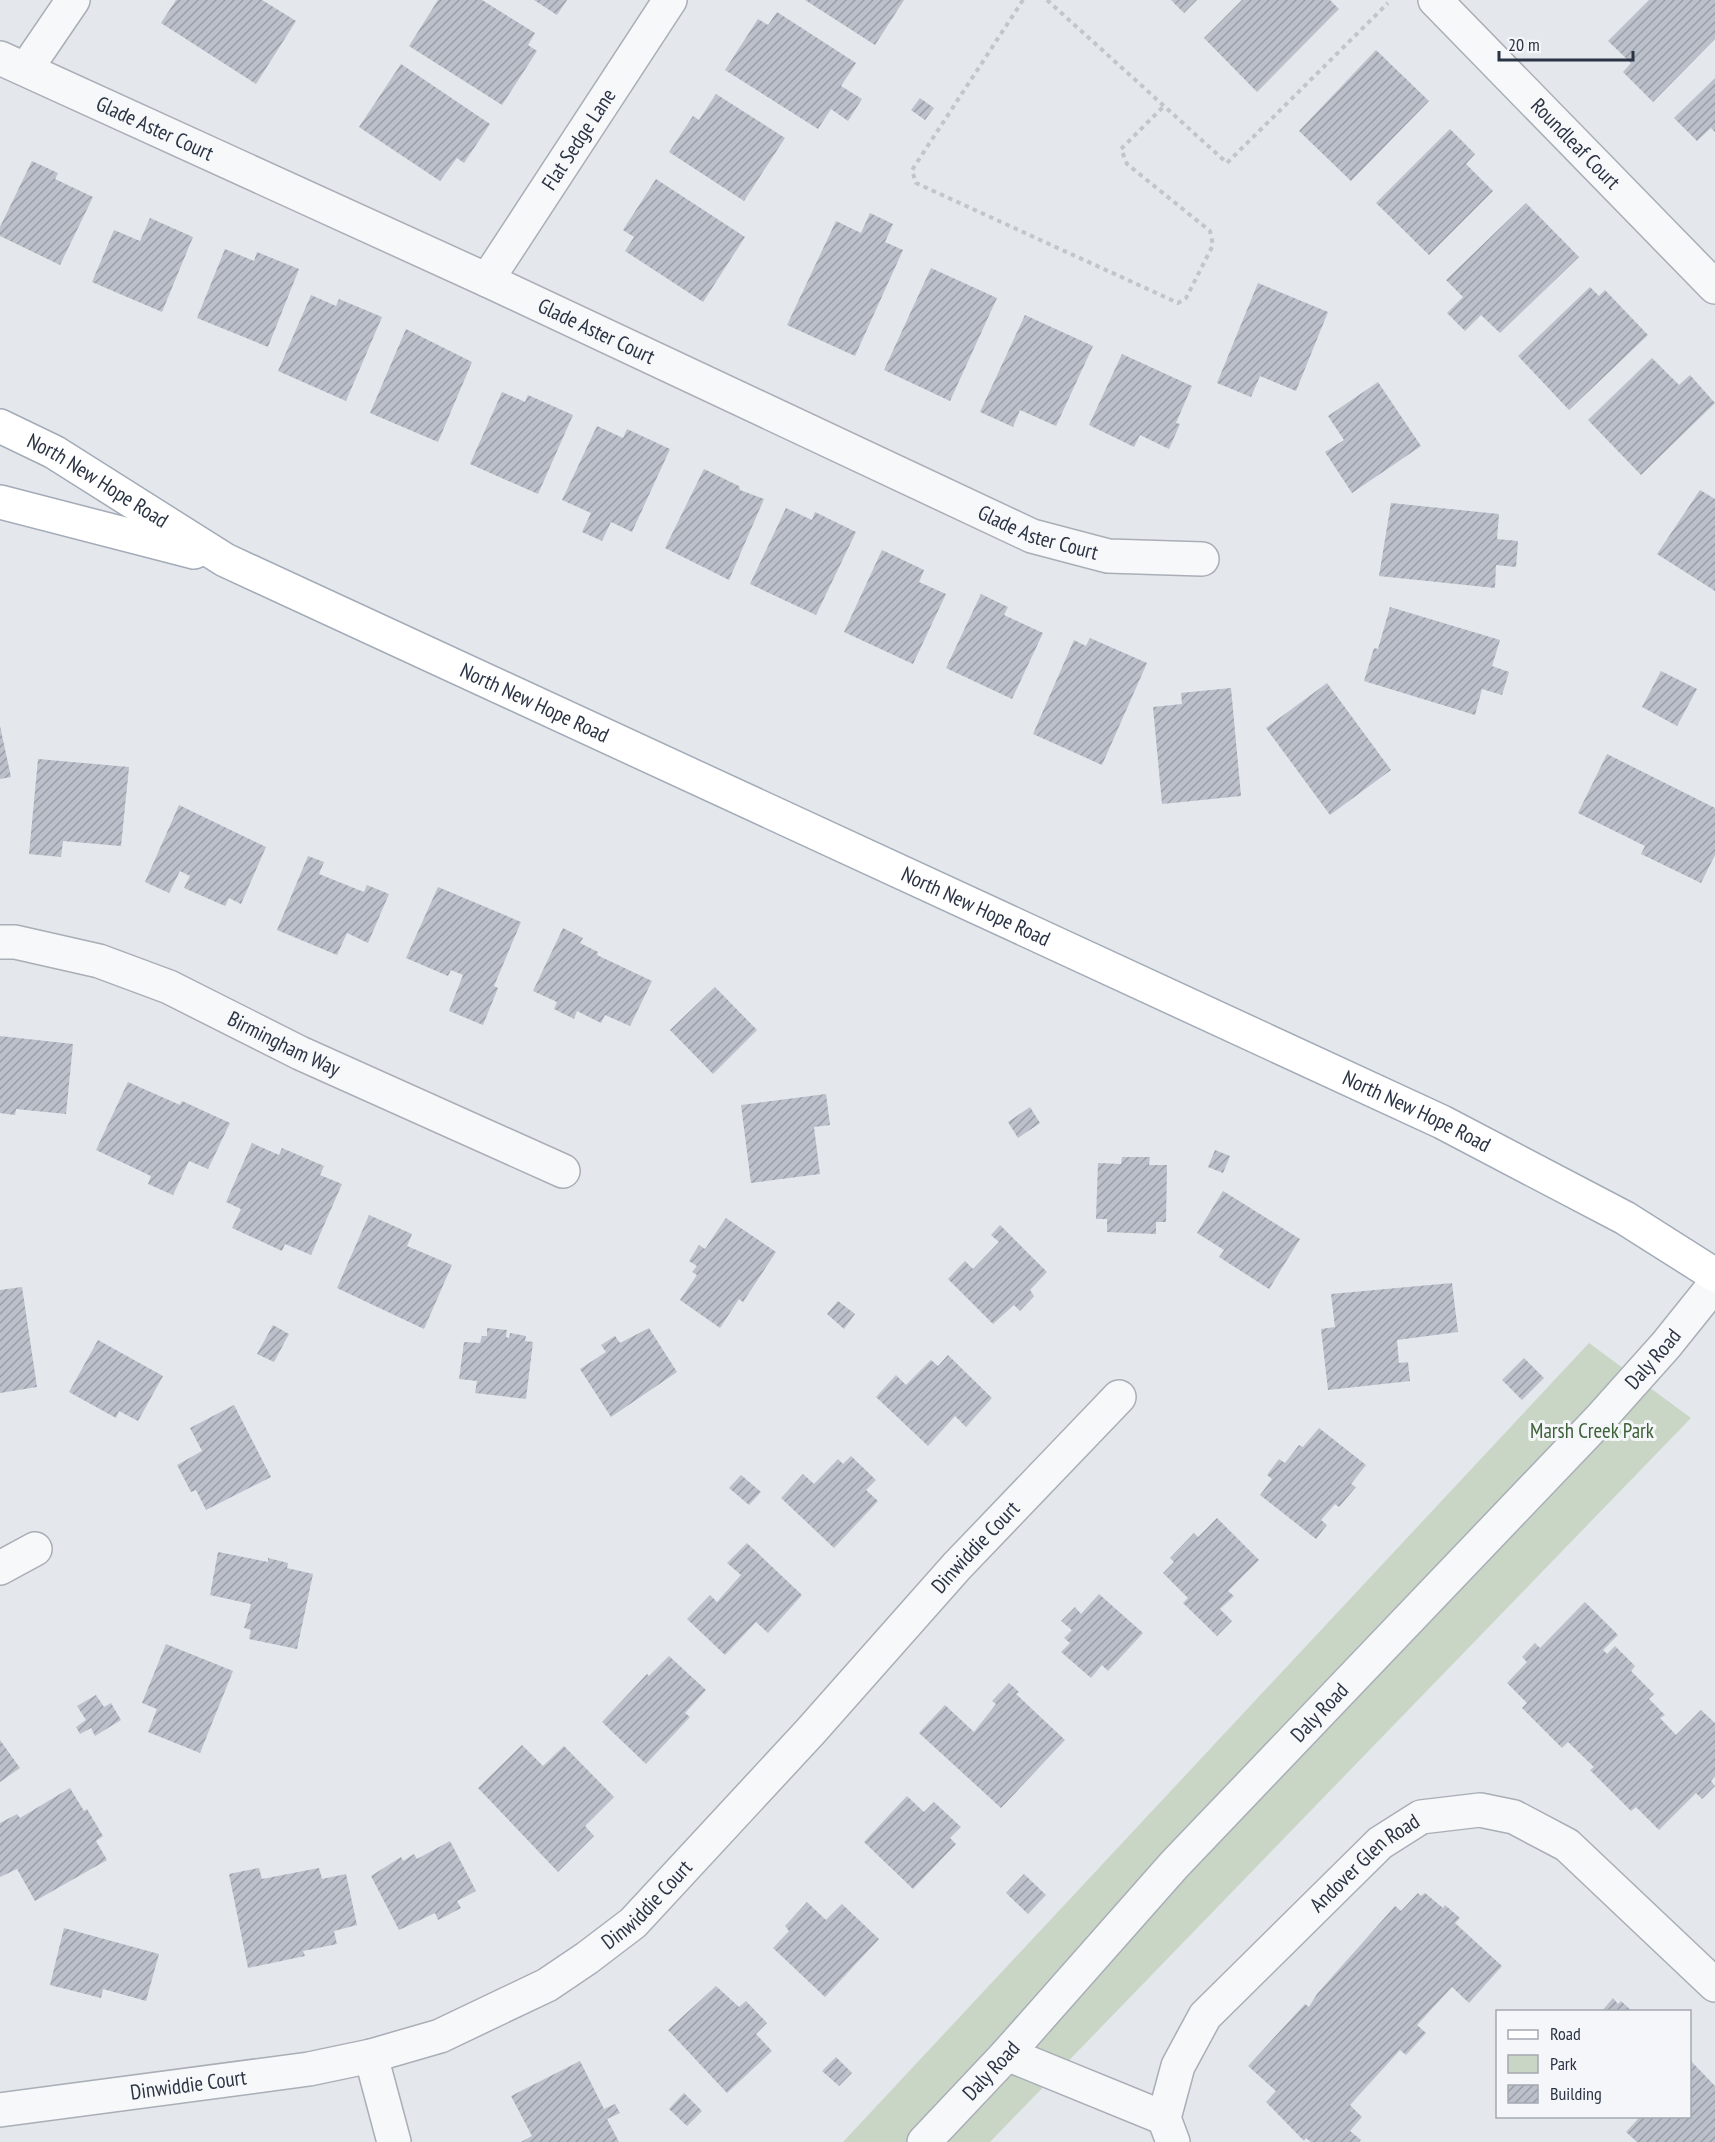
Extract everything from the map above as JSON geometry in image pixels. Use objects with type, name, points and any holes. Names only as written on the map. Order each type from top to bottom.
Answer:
[{"type":"main road","name":"North New Hope Road","points":[[0,426],[54,452],[225,560],[1442,1122],[1625,1218],[1715,1275]]},
{"type":"main road","name":"North New Hope Road","points":[[0,502],[225,560]]},
{"type":"street","points":[[13,64],[73,0]]},
{"type":"street","name":"Flat Sedge Lane","points":[[487,280],[670,0]]},
{"type":"street","name":"Roundleaf Court","points":[[1435,0],[1715,287]]},
{"type":"street","name":"Glade Aster Court","points":[[13,64],[487,280],[1032,536],[1108,556],[1202,559]]},
{"type":"street","name":"Birmingham Way","points":[[0,942],[15,942],[99,961],[169,987],[300,1053],[563,1171]]},
{"type":"street","name":"Daly Road","points":[[924,2142],[1007,2054],[1174,1865],[1599,1420],[1666,1345],[1715,1284]]},
{"type":"street","name":"Dinwiddie Court","points":[[0,2110],[309,2069],[371,2056],[440,2036],[547,1985],[588,1958],[633,1923],[803,1740],[957,1566],[1119,1397]]},
{"type":"street","points":[[0,1568],[34,1549]]},
{"type":"street","name":"Andover Glen Road","points":[[1169,2130],[1178,2066],[1205,2016],[1380,1843],[1420,1817],[1480,1810],[1514,1817],[1567,1845],[1715,1985]]},
{"type":"street","points":[[1007,2054],[1169,2130]]},
{"type":"street","points":[[371,2056],[394,2142]]},
{"type":"path","points":[[1023,0],[912,170],[916,183],[1178,303],[1186,298],[1213,245],[1210,231],[1127,164],[1121,149],[1164,106]]},
{"type":"path","points":[[1047,0],[1227,162],[1388,3]]},
{"type":"green space","name":"Marsh Creek Park","points":[[1589,1343],[1691,1418],[990,2142],[843,2142]]},
{"type":"building","points":[[176,0],[262,0],[296,21],[256,84],[161,23]]},
{"type":"building","points":[[438,0],[482,0],[535,33],[528,45],[537,51],[502,105],[409,46]]},
{"type":"building","points":[[534,0],[567,0],[557,15]]},
{"type":"building","points":[[805,0],[904,0],[875,45]]},
{"type":"building","points":[[1171,0],[1197,0],[1184,13]]},
{"type":"building","points":[[1242,0],[1330,0],[1339,9],[1257,92],[1204,38]]},
{"type":"building","points":[[1649,0],[1715,0],[1715,39],[1653,102],[1623,72],[1631,63],[1608,41]]},
{"type":"building","points":[[777,12],[856,63],[841,86],[862,99],[848,121],[831,109],[818,129],[725,70],[758,19],[768,25]]},
{"type":"building","points":[[1376,50],[1429,101],[1351,181],[1299,131]]},
{"type":"building","points":[[401,64],[490,124],[464,163],[457,158],[440,181],[359,127]]},
{"type":"building","points":[[1715,78],[1715,132],[1711,128],[1697,141],[1674,118]]},
{"type":"building","points":[[716,94],[785,138],[744,201],[669,152],[693,116],[699,120]]},
{"type":"building","points":[[920,98],[934,108],[925,120],[911,110]]},
{"type":"building","points":[[1450,129],[1475,154],[1466,164],[1493,191],[1429,255],[1376,203]]},
{"type":"building","points":[[32,161],[58,173],[55,179],[93,197],[60,265],[0,236],[0,227]]},
{"type":"building","points":[[656,179],[745,237],[703,302],[625,251],[634,237],[623,230]]},
{"type":"building","points":[[1526,203],[1579,257],[1500,333],[1481,315],[1465,331],[1447,313],[1463,297],[1446,280]]},
{"type":"building","points":[[870,213],[893,224],[885,242],[903,250],[855,356],[787,325],[836,221],[861,233]]},
{"type":"building","points":[[150,218],[193,237],[162,312],[92,282],[114,230],[140,241]]},
{"type":"building","points":[[225,249],[254,261],[257,252],[299,269],[268,347],[197,318]]},
{"type":"building","points":[[931,268],[997,298],[950,401],[884,370]]},
{"type":"building","points":[[1258,283],[1328,312],[1296,391],[1260,376],[1251,397],[1217,383]]},
{"type":"building","points":[[1590,287],[1599,296],[1605,290],[1648,335],[1569,410],[1518,356]]},
{"type":"building","points":[[311,295],[336,306],[339,299],[382,317],[346,401],[278,371]]},
{"type":"building","points":[[1025,315],[1093,346],[1056,426],[1020,410],[1013,427],[980,412]]},
{"type":"building","points":[[406,329],[472,362],[438,442],[370,413]]},
{"type":"building","points":[[1122,354],[1192,386],[1176,423],[1180,424],[1169,449],[1140,435],[1134,447],[1089,425]]},
{"type":"building","points":[[1652,358],[1679,385],[1690,375],[1715,403],[1641,475],[1588,420]]},
{"type":"building","points":[[1378,382],[1421,446],[1352,493],[1325,452],[1344,440],[1328,416]]},
{"type":"building","points":[[502,392],[525,402],[528,395],[573,415],[538,494],[470,464]]},
{"type":"building","points":[[597,426],[623,438],[627,429],[670,449],[632,532],[611,522],[602,541],[582,532],[591,513],[562,500]]},
{"type":"building","points":[[704,469],[739,486],[740,490],[764,499],[729,580],[665,548]]},
{"type":"building","points":[[1700,490],[1715,499],[1715,591],[1657,554]]},
{"type":"building","points":[[1391,503],[1499,514],[1497,539],[1518,541],[1516,567],[1496,565],[1495,588],[1379,576]]},
{"type":"building","points":[[786,508],[812,520],[815,512],[856,532],[816,615],[750,584]]},
{"type":"building","points":[[882,550],[924,570],[919,582],[946,594],[913,664],[844,632]]},
{"type":"building","points":[[981,594],[1008,607],[1004,615],[1043,633],[1012,699],[946,668]]},
{"type":"building","points":[[1390,607],[1500,640],[1492,666],[1509,672],[1502,695],[1482,689],[1475,715],[1364,681],[1374,648],[1378,649]]},
{"type":"building","points":[[1090,638],[1147,663],[1102,765],[1033,734],[1074,640],[1086,646]]},
{"type":"building","points":[[1661,671],[1697,689],[1677,726],[1642,707]]},
{"type":"building","points":[[1327,683],[1391,770],[1330,815],[1266,728]]},
{"type":"building","points":[[1231,688],[1241,796],[1162,804],[1153,707],[1182,704],[1181,693]]},
{"type":"building","points":[[0,726],[11,777],[0,779]]},
{"type":"building","points":[[1607,754],[1715,808],[1715,855],[1701,883],[1641,854],[1645,846],[1578,813]]},
{"type":"building","points":[[38,759],[129,767],[121,846],[63,841],[61,857],[29,854]]},
{"type":"building","points":[[179,805],[266,847],[241,904],[229,898],[225,906],[184,888],[190,876],[180,871],[169,893],[145,882]]},
{"type":"building","points":[[308,856],[324,862],[319,874],[364,892],[367,885],[389,894],[368,943],[347,933],[337,955],[277,930]]},
{"type":"building","points":[[438,887],[521,922],[494,986],[498,988],[483,1025],[449,1011],[463,975],[451,970],[448,976],[406,958]]},
{"type":"building","points":[[563,928],[583,938],[580,943],[598,952],[597,955],[652,981],[630,1026],[605,1015],[601,1023],[577,1011],[574,1019],[554,1009],[557,1002],[533,991]]},
{"type":"building","points":[[715,987],[757,1030],[713,1074],[670,1030]]},
{"type":"building","points":[[0,1036],[73,1044],[66,1114],[16,1109],[15,1115],[0,1113]]},
{"type":"building","points":[[128,1082],[180,1105],[182,1101],[230,1123],[208,1169],[189,1161],[173,1195],[148,1184],[151,1176],[96,1150]]},
{"type":"building","points":[[826,1094],[830,1125],[814,1127],[820,1174],[751,1183],[741,1105]]},
{"type":"building","points":[[1030,1107],[1040,1123],[1018,1138],[1008,1122]]},
{"type":"building","points":[[252,1143],[279,1155],[282,1148],[324,1166],[320,1175],[342,1184],[311,1255],[285,1244],[282,1251],[232,1228],[241,1209],[226,1202]]},
{"type":"building","points":[[1215,1150],[1230,1156],[1223,1173],[1208,1167]]},
{"type":"building","points":[[1122,1157],[1150,1157],[1149,1165],[1167,1165],[1166,1222],[1156,1222],[1156,1234],[1107,1232],[1107,1219],[1096,1219],[1098,1163],[1121,1164]]},
{"type":"building","points":[[1223,1191],[1300,1239],[1269,1289],[1219,1257],[1224,1250],[1197,1233]]},
{"type":"building","points":[[369,1215],[412,1234],[407,1246],[452,1265],[424,1329],[337,1288]]},
{"type":"building","points":[[726,1218],[776,1252],[743,1302],[739,1299],[720,1328],[680,1300],[697,1275],[692,1272],[697,1266],[689,1261],[699,1245],[705,1249]]},
{"type":"building","points":[[1000,1225],[1047,1272],[1030,1290],[1034,1296],[1020,1311],[1014,1305],[993,1324],[948,1279],[965,1261],[973,1269],[999,1242],[991,1235]]},
{"type":"building","points":[[1452,1283],[1458,1332],[1397,1340],[1399,1363],[1408,1362],[1410,1381],[1328,1390],[1321,1329],[1335,1327],[1331,1294]]},
{"type":"building","points":[[22,1287],[37,1387],[0,1393],[0,1290]]},
{"type":"building","points":[[838,1301],[855,1314],[844,1329],[827,1314]]},
{"type":"building","points":[[273,1325],[289,1334],[274,1362],[257,1354]]},
{"type":"building","points":[[487,1328],[507,1330],[506,1337],[509,1338],[510,1333],[526,1336],[525,1341],[533,1342],[526,1399],[475,1393],[477,1381],[459,1379],[464,1342],[480,1343],[482,1336],[487,1336]]},
{"type":"building","points":[[649,1328],[677,1372],[611,1417],[580,1369],[606,1352],[601,1345],[615,1336],[620,1343]]},
{"type":"building","points":[[98,1340],[163,1376],[138,1421],[119,1411],[116,1418],[69,1392]]},
{"type":"building","points":[[948,1355],[992,1398],[966,1427],[955,1416],[928,1446],[876,1397],[896,1375],[906,1385],[931,1360],[938,1366]]},
{"type":"building","points":[[1524,1358],[1544,1378],[1522,1400],[1502,1380]]},
{"type":"building","points":[[234,1405],[271,1477],[206,1510],[196,1490],[191,1492],[177,1465],[202,1451],[190,1428]]},
{"type":"building","points":[[1319,1428],[1366,1465],[1351,1484],[1356,1487],[1339,1507],[1335,1504],[1321,1520],[1327,1525],[1316,1539],[1260,1495],[1272,1479],[1267,1475],[1279,1459],[1285,1463],[1299,1445],[1303,1447]]},
{"type":"building","points":[[851,1456],[876,1480],[866,1490],[878,1501],[834,1548],[781,1498],[803,1474],[814,1484],[838,1459],[843,1464]]},
{"type":"building","points":[[741,1475],[761,1492],[749,1505],[729,1488]]},
{"type":"building","points":[[1217,1518],[1259,1560],[1228,1591],[1234,1596],[1220,1609],[1232,1621],[1217,1636],[1183,1603],[1188,1598],[1163,1573],[1174,1562],[1170,1558],[1194,1533],[1198,1537]]},
{"type":"building","points":[[747,1543],[802,1595],[768,1633],[756,1622],[725,1655],[687,1619],[710,1595],[717,1602],[741,1575],[727,1563]]},
{"type":"building","points":[[218,1552],[268,1562],[268,1558],[288,1563],[287,1568],[313,1574],[297,1649],[249,1639],[251,1630],[244,1628],[251,1604],[210,1595]]},
{"type":"building","points":[[1099,1594],[1143,1633],[1108,1671],[1102,1665],[1091,1678],[1061,1652],[1070,1643],[1064,1638],[1072,1630],[1061,1621],[1075,1607],[1081,1614]]},
{"type":"building","points":[[1585,1602],[1618,1635],[1603,1650],[1607,1654],[1615,1646],[1635,1666],[1631,1671],[1654,1694],[1649,1699],[1665,1715],[1660,1718],[1676,1735],[1701,1710],[1715,1723],[1715,1776],[1711,1781],[1715,1786],[1702,1799],[1696,1793],[1659,1830],[1636,1807],[1631,1811],[1590,1770],[1594,1767],[1568,1742],[1562,1748],[1522,1708],[1527,1703],[1507,1683],[1527,1662],[1522,1657],[1535,1643],[1540,1648]]},
{"type":"building","points":[[166,1644],[233,1671],[200,1753],[148,1732],[157,1709],[142,1703]]},
{"type":"building","points":[[669,1656],[706,1690],[685,1713],[690,1717],[646,1764],[602,1722],[647,1674],[649,1676]]},
{"type":"building","points":[[1009,1683],[1019,1692],[1016,1694],[1065,1740],[1001,1808],[919,1733],[945,1705],[974,1732],[996,1704],[992,1701]]},
{"type":"building","points":[[96,1695],[104,1707],[111,1703],[121,1720],[95,1736],[91,1728],[80,1734],[76,1727],[86,1720],[77,1706]]},
{"type":"building","points":[[0,1740],[20,1768],[0,1782]]},
{"type":"building","points":[[522,1745],[543,1766],[564,1746],[614,1797],[585,1826],[594,1836],[558,1872],[478,1788]]},
{"type":"building","points":[[70,1788],[84,1811],[87,1809],[103,1836],[96,1841],[107,1860],[35,1901],[17,1869],[0,1877],[0,1823],[17,1814],[20,1818]]},
{"type":"building","points":[[907,1796],[924,1812],[934,1802],[961,1827],[950,1838],[956,1844],[913,1889],[864,1842]]},
{"type":"building","points":[[450,1841],[476,1891],[457,1901],[461,1908],[446,1916],[438,1920],[435,1913],[399,1930],[371,1876],[401,1857],[403,1861],[414,1854],[417,1859]]},
{"type":"building","points":[[259,1868],[262,1879],[319,1868],[322,1879],[346,1874],[357,1925],[334,1931],[337,1944],[303,1951],[305,1956],[248,1968],[229,1874]]},
{"type":"building","points":[[1024,1874],[1046,1895],[1028,1914],[1006,1893]]},
{"type":"building","points":[[1418,1893],[1421,1896],[1425,1893],[1443,1908],[1445,1905],[1460,1918],[1455,1923],[1502,1966],[1469,2003],[1452,1987],[1417,2025],[1426,2033],[1406,2055],[1400,2050],[1350,2105],[1362,2117],[1350,2131],[1361,2140],[1359,2142],[1311,2142],[1306,2138],[1304,2141],[1266,2102],[1276,2091],[1248,2066],[1305,2004],[1309,2007],[1317,1994],[1395,1906],[1401,1911]]},
{"type":"building","points":[[807,1902],[826,1920],[842,1904],[879,1939],[825,1997],[773,1948],[789,1931],[785,1926]]},
{"type":"building","points":[[64,1928],[159,1954],[146,2001],[103,1989],[101,1998],[50,1985]]},
{"type":"building","points":[[716,1986],[739,2007],[746,2001],[767,2023],[756,2034],[772,2051],[727,2093],[668,2030]]},
{"type":"building","points":[[1613,1998],[1618,2004],[1621,2001],[1631,2010],[1603,2010]]},
{"type":"building","points":[[836,2057],[852,2073],[839,2086],[822,2071]]},
{"type":"building","points":[[580,2061],[604,2109],[615,2104],[620,2113],[607,2119],[619,2142],[521,2142],[532,2136],[511,2096]]},
{"type":"building","points":[[1691,2061],[1715,2086],[1715,2142],[1637,2142],[1626,2132],[1638,2119],[1691,2118]]},
{"type":"building","points":[[684,2093],[702,2111],[687,2126],[669,2109]]}]
